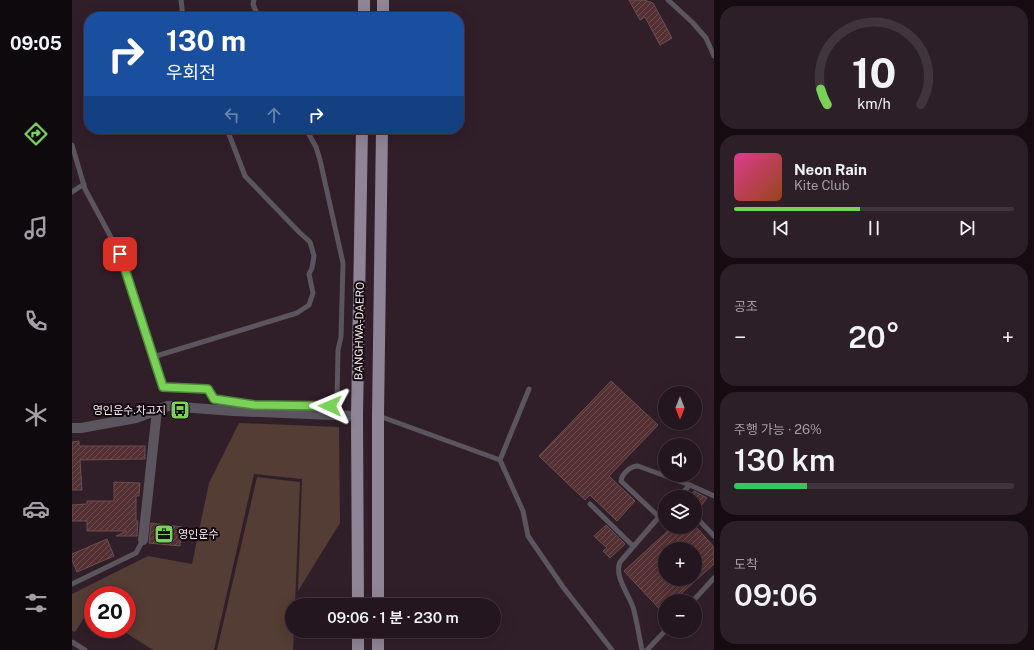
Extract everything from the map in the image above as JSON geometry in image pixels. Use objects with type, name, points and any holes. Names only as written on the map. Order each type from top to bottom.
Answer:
[{"type":"main road","points":[[364,0],[364,12]]},
{"type":"main road","points":[[383,0],[383,12]]},
{"type":"main road","name":"BANGHWA-DAERO","points":[[358,598],[357,416],[362,134]]},
{"type":"main road","name":"BANGHWA-DAERO","points":[[378,598],[378,416],[382,134]]},
{"type":"main road","points":[[358,638],[358,650]]},
{"type":"main road","points":[[378,638],[378,650]]},
{"type":"street","points":[[72,428],[81,428],[136,418],[168,406],[233,411],[357,416]]},
{"type":"street","points":[[142,540],[157,410]]},
{"type":"lane","points":[[181,0],[182,12]]},
{"type":"lane","points":[[254,0],[253,4],[256,12]]},
{"type":"lane","points":[[668,0],[692,22],[706,38],[714,56]]},
{"type":"lane","points":[[153,356],[297,313],[310,305],[313,293],[310,274],[314,256],[310,242],[245,176],[229,134]]},
{"type":"lane","points":[[72,145],[85,190],[120,254],[163,387],[208,389],[214,399],[254,405],[330,406],[337,400],[338,350],[341,337],[343,263],[318,153],[309,134]]},
{"type":"lane","points":[[72,192],[84,184]]},
{"type":"lane","points":[[500,460],[529,389]]},
{"type":"lane","points":[[378,416],[500,460],[523,511],[528,536],[563,587],[612,650]]},
{"type":"lane","points":[[642,650],[632,605],[618,568],[620,562],[658,516],[622,483],[622,476],[632,467],[638,466],[690,485],[714,496]]},
{"type":"lane","points":[[685,490],[690,485]]},
{"type":"lane","points":[[590,504],[633,546]]},
{"type":"lane","points":[[702,523],[714,536]]},
{"type":"lane","points":[[72,584],[136,553],[142,540]]},
{"type":"lane","points":[[699,594],[714,578]]},
{"type":"lane","points":[[647,650],[658,638]]},
{"type":"lane","points":[[72,643],[85,650]]},
{"type":"shaded area","points":[[239,423],[339,427],[340,523],[298,591],[302,479],[254,474],[214,650],[153,650],[134,638],[136,638],[136,586],[88,586],[148,556],[192,564],[209,483]]},
{"type":"shaded area","points":[[257,477],[300,482],[295,598],[285,598],[285,638],[294,638],[293,650],[217,650]]},
{"type":"shaded area","points":[[84,588],[84,618],[75,632],[72,631],[72,594]]},
{"type":"building","points":[[629,0],[644,0],[653,3],[672,38],[660,45],[645,17],[640,20]]},
{"type":"building","points":[[611,381],[658,425],[609,476],[635,501],[617,521],[590,495],[585,500],[539,456]]},
{"type":"building","points":[[79,441],[79,446],[145,446],[145,459],[80,460],[82,490],[72,490],[72,442]]},
{"type":"building","points":[[114,482],[140,483],[139,496],[136,496],[136,521],[138,521],[137,536],[116,536],[127,531],[87,531],[87,521],[72,521],[72,505],[87,504],[87,501],[114,501]]},
{"type":"building","points":[[702,495],[707,498],[702,504]]},
{"type":"building","points":[[151,523],[182,527],[180,546],[149,543]]},
{"type":"building","points":[[606,525],[625,544],[610,558],[603,551],[607,548],[594,536]]},
{"type":"building","points":[[664,534],[702,534],[714,547],[714,564],[702,575],[702,542],[658,542],[658,586],[690,586],[681,594],[658,594],[658,607],[624,571]]},
{"type":"building","points":[[107,539],[114,556],[77,572],[72,560],[72,554]]},
{"type":"place","name":"영인운수.차고지","points":[[180,410]]},
{"type":"place","name":"영인운수","points":[[164,534]]},
{"type":"route","points":[[120,254],[163,387],[208,389],[214,399],[254,405],[330,406]]}]
